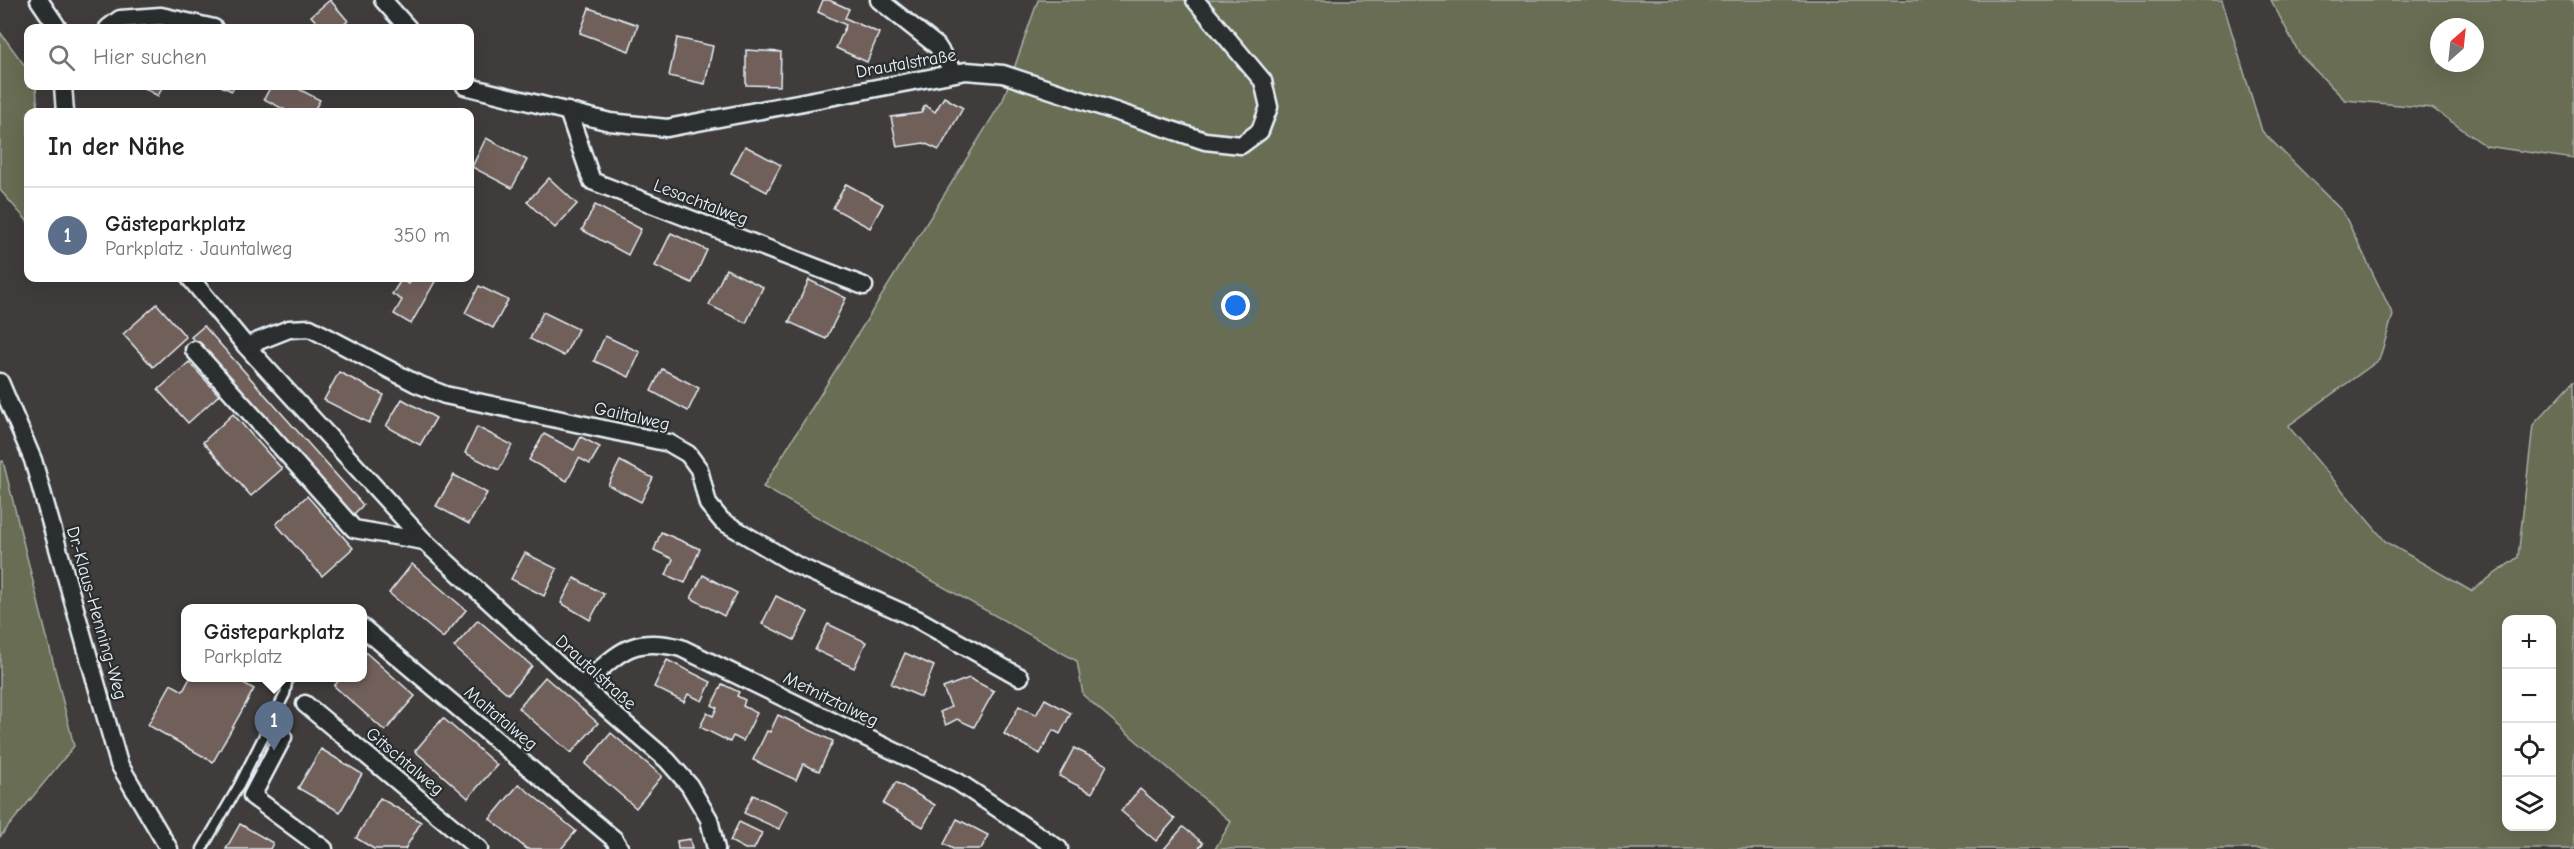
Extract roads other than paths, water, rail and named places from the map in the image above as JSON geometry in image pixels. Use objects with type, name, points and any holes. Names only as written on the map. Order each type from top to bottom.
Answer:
[{"type":"street","points":[[39,0],[54,24]]},
{"type":"street","points":[[383,0],[404,24]]},
{"type":"street","points":[[879,0],[937,46],[954,74]]},
{"type":"street","name":"Drautalstraße","points":[[474,88],[610,122],[667,128],[966,71],[1003,74],[1205,141],[1241,145],[1260,131],[1269,107],[1263,81],[1195,0]]},
{"type":"street","points":[[113,24],[120,19],[161,16],[196,24]]},
{"type":"street","points":[[63,90],[65,108]]},
{"type":"street","name":"Lesachtalweg","points":[[568,111],[592,181],[864,286]]},
{"type":"street","name":"Drautalstraße","points":[[193,282],[246,346],[424,541],[581,686],[667,760],[689,785],[709,819],[717,849]]},
{"type":"street","name":"Gailtalweg","points":[[246,346],[289,329],[310,328],[415,383],[445,395],[669,443],[688,454],[699,469],[708,504],[722,522],[796,565],[916,619],[1020,677]]},
{"type":"street","points":[[194,350],[354,529],[424,541]]},
{"type":"street","name":"Dr.-Klaus-Henning-Weg","points":[[0,382],[33,460],[119,764],[170,849]]},
{"type":"street","name":"Maltatalweg","points":[[367,630],[617,844]]},
{"type":"street","name":"Metnitztalweg","points":[[581,686],[619,654],[638,644],[659,643],[681,648],[958,782],[1059,849]]},
{"type":"street","name":"Gitschtalweg","points":[[305,704],[479,849]]},
{"type":"street","points":[[283,737],[252,796],[324,849]]},
{"type":"lane","points":[[202,849],[238,787],[285,694],[287,682]]},
{"type":"place","name":"Gästeparkplatz","points":[[274,751]]}]
